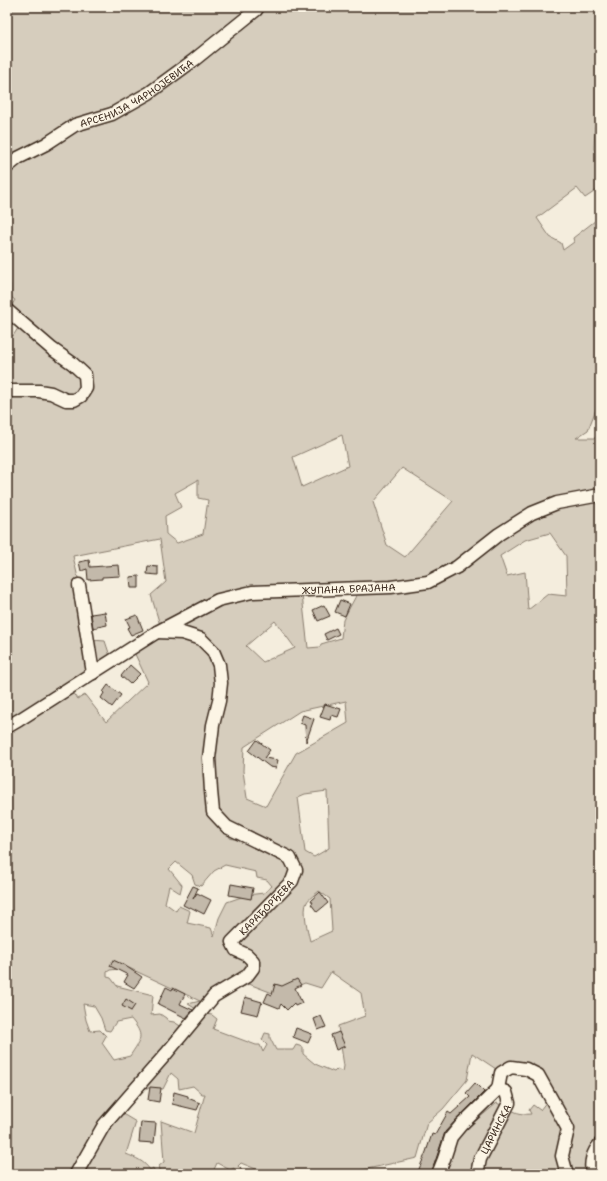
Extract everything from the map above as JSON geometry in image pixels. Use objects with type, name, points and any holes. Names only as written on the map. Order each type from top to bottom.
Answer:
[{"type":"street","name":"АРСЕНИЈА ЧАРНОЈЕВИЋА","points":[[7,167],[18,158],[46,144],[75,126],[112,114],[150,93],[234,30],[258,7]]},
{"type":"street","points":[[7,391],[39,391],[51,393],[66,400],[74,400],[81,396],[86,388],[85,375],[8,311]]},
{"type":"street","name":"ЖУПАНА БРАЈАНА","points":[[7,727],[157,632],[218,600],[252,592],[391,587],[428,582],[457,567],[499,534],[532,513],[557,503],[600,495]]},
{"type":"street","points":[[79,585],[93,673]]},
{"type":"street","name":"КАРАЂОРЂЕВА","points":[[76,1174],[104,1125],[214,996],[247,976],[253,968],[253,961],[247,955],[236,950],[232,942],[292,881],[296,870],[290,858],[227,827],[214,812],[210,791],[209,758],[213,725],[219,701],[221,683],[219,665],[213,651],[201,639],[182,633],[157,632]]},
{"type":"street","points":[[438,1174],[451,1137],[460,1125],[498,1089],[501,1073],[510,1067],[526,1069],[538,1075],[568,1129],[562,1156],[567,1174]]},
{"type":"street","name":"ЦАРИНСКА","points":[[476,1174],[480,1159],[509,1103],[506,1092],[498,1089]]},
{"type":"street","points":[[592,1174],[592,1158],[600,1144]]},
{"type":"shaded area","points":[[7,7],[37,7],[40,9],[41,7],[600,7],[600,119],[595,126],[594,149],[600,160],[600,188],[585,198],[577,188],[537,218],[550,237],[561,243],[563,250],[574,242],[573,238],[600,217],[600,404],[598,404],[588,430],[576,438],[600,438],[600,1174],[556,1174],[554,1170],[534,1174],[442,1174],[460,1134],[497,1103],[522,1114],[531,1114],[529,1110],[533,1105],[540,1110],[547,1101],[542,1075],[496,1069],[472,1053],[467,1080],[443,1109],[427,1123],[417,1158],[358,1171],[354,1174],[303,1174],[302,1172],[285,1174],[277,1170],[271,1174],[268,1174],[241,1163],[238,1166],[244,1174],[235,1174],[234,1168],[230,1170],[217,1163],[212,1174],[159,1174],[161,1173],[159,1166],[164,1162],[161,1121],[194,1133],[205,1094],[202,1094],[193,1086],[179,1089],[178,1079],[171,1073],[163,1089],[132,1087],[121,1113],[136,1122],[126,1154],[142,1162],[150,1170],[153,1168],[156,1174],[7,1174],[7,1101],[9,1092],[7,1093],[7,1054],[12,1042],[7,1032],[7,332],[13,336],[20,325],[10,308],[15,300],[11,297],[10,284],[7,284]],"holes":[[[342,435],[348,466],[302,487],[293,457]],[[402,468],[453,501],[405,557],[387,545],[373,502]],[[198,480],[198,498],[208,500],[203,534],[177,543],[166,534],[165,516],[181,507],[175,493]],[[550,533],[566,556],[567,596],[548,594],[528,610],[525,572],[507,576],[500,556],[525,540]],[[160,539],[166,582],[151,595],[160,625],[134,652],[148,682],[106,722],[85,695],[78,699],[73,692],[110,656],[105,641],[92,640],[73,556]],[[357,594],[343,620],[341,638],[321,644],[320,647],[308,648],[302,595]],[[275,621],[295,648],[263,662],[246,646]],[[346,701],[348,723],[296,753],[266,806],[247,798],[243,771],[244,747],[300,711]],[[327,791],[329,848],[314,857],[305,852],[298,797],[305,794]],[[228,823],[259,846],[230,838]],[[176,862],[192,875],[195,884],[201,886],[214,871],[225,865],[256,872],[257,878],[267,880],[272,886],[264,893],[247,895],[227,902],[219,918],[214,936],[211,928],[187,923],[190,911],[179,906],[176,911],[165,903],[169,886],[180,893],[182,885],[169,869]],[[319,891],[330,899],[332,931],[310,941],[305,910],[309,899]],[[129,968],[200,1001],[188,1004],[204,1014],[190,1032],[174,1022],[168,1021],[160,1014],[151,1015],[153,995],[117,986],[111,978],[107,977],[107,972],[110,970]],[[331,972],[361,993],[365,1016],[338,1026],[344,1066],[343,1072],[337,1069],[334,1072],[315,1064],[303,1054],[303,1047],[296,1045],[293,1050],[276,1050],[270,1038],[270,1034],[265,1033],[262,1040],[267,1045],[263,1052],[260,1045],[256,1045],[213,1029],[217,1019],[212,1015],[205,1014],[215,1000],[249,984],[283,997],[282,992],[305,983],[321,988]],[[83,1004],[94,1006],[101,1018],[105,1030],[110,1031],[116,1022],[131,1019],[140,1034],[140,1038],[130,1056],[114,1060],[102,1043],[106,1036],[100,1030],[90,1031]]]},
{"type":"building","points":[[89,560],[90,567],[119,565],[120,576],[102,577],[102,579],[88,580],[87,569],[81,571],[79,562]]},
{"type":"building","points":[[148,566],[158,567],[158,575],[147,574]]},
{"type":"building","points":[[139,576],[139,588],[131,588],[130,577]]},
{"type":"building","points":[[340,600],[350,604],[345,616],[335,612]]},
{"type":"building","points":[[324,605],[330,616],[318,621],[313,610]]},
{"type":"building","points":[[105,612],[107,625],[93,628],[91,614]]},
{"type":"building","points":[[137,615],[143,630],[131,635],[127,628],[130,627],[126,619]]},
{"type":"building","points":[[336,628],[339,634],[327,640],[324,634]]},
{"type":"building","points":[[130,665],[140,674],[130,684],[121,676]]},
{"type":"building","points":[[108,685],[121,695],[112,707],[101,698]]},
{"type":"building","points":[[325,704],[341,709],[338,717],[331,715],[330,720],[320,717]]},
{"type":"building","points":[[303,715],[314,719],[306,742],[305,725],[300,723]]},
{"type":"building","points":[[257,740],[270,750],[264,758],[278,760],[276,768],[270,767],[249,751]]},
{"type":"building","points":[[231,884],[253,888],[251,899],[229,895]]},
{"type":"building","points":[[193,886],[198,888],[193,899],[197,893],[211,900],[204,914],[183,905]]},
{"type":"building","points":[[320,892],[328,903],[317,912],[311,904],[313,903],[311,900]]},
{"type":"building","points":[[113,960],[124,965],[142,977],[134,988],[124,982],[128,975],[110,966]]},
{"type":"building","points":[[297,979],[301,985],[295,988],[302,1003],[295,1006],[294,1003],[287,1010],[281,1004],[279,1008],[264,1002],[268,993],[272,995],[275,984],[282,986]]},
{"type":"building","points":[[166,987],[172,990],[173,988],[185,994],[180,1004],[193,1010],[186,1018],[158,1004]]},
{"type":"building","points":[[245,997],[262,1002],[258,1015],[241,1011]]},
{"type":"building","points":[[126,999],[135,1005],[131,1011],[122,1006]]},
{"type":"building","points":[[321,1016],[326,1027],[318,1030],[314,1019]]},
{"type":"building","points":[[296,1028],[312,1034],[308,1043],[293,1037]]},
{"type":"building","points":[[339,1032],[345,1046],[336,1050],[331,1035]]},
{"type":"building","points":[[475,1083],[484,1092],[445,1132],[431,1174],[417,1174],[432,1134],[435,1135],[448,1112],[451,1114],[470,1097],[466,1093]]},
{"type":"building","points":[[150,1087],[161,1088],[159,1102],[148,1100]]},
{"type":"building","points":[[174,1092],[188,1096],[188,1098],[200,1103],[197,1110],[172,1104]]},
{"type":"building","points":[[141,1122],[156,1123],[154,1143],[139,1142]]}]
